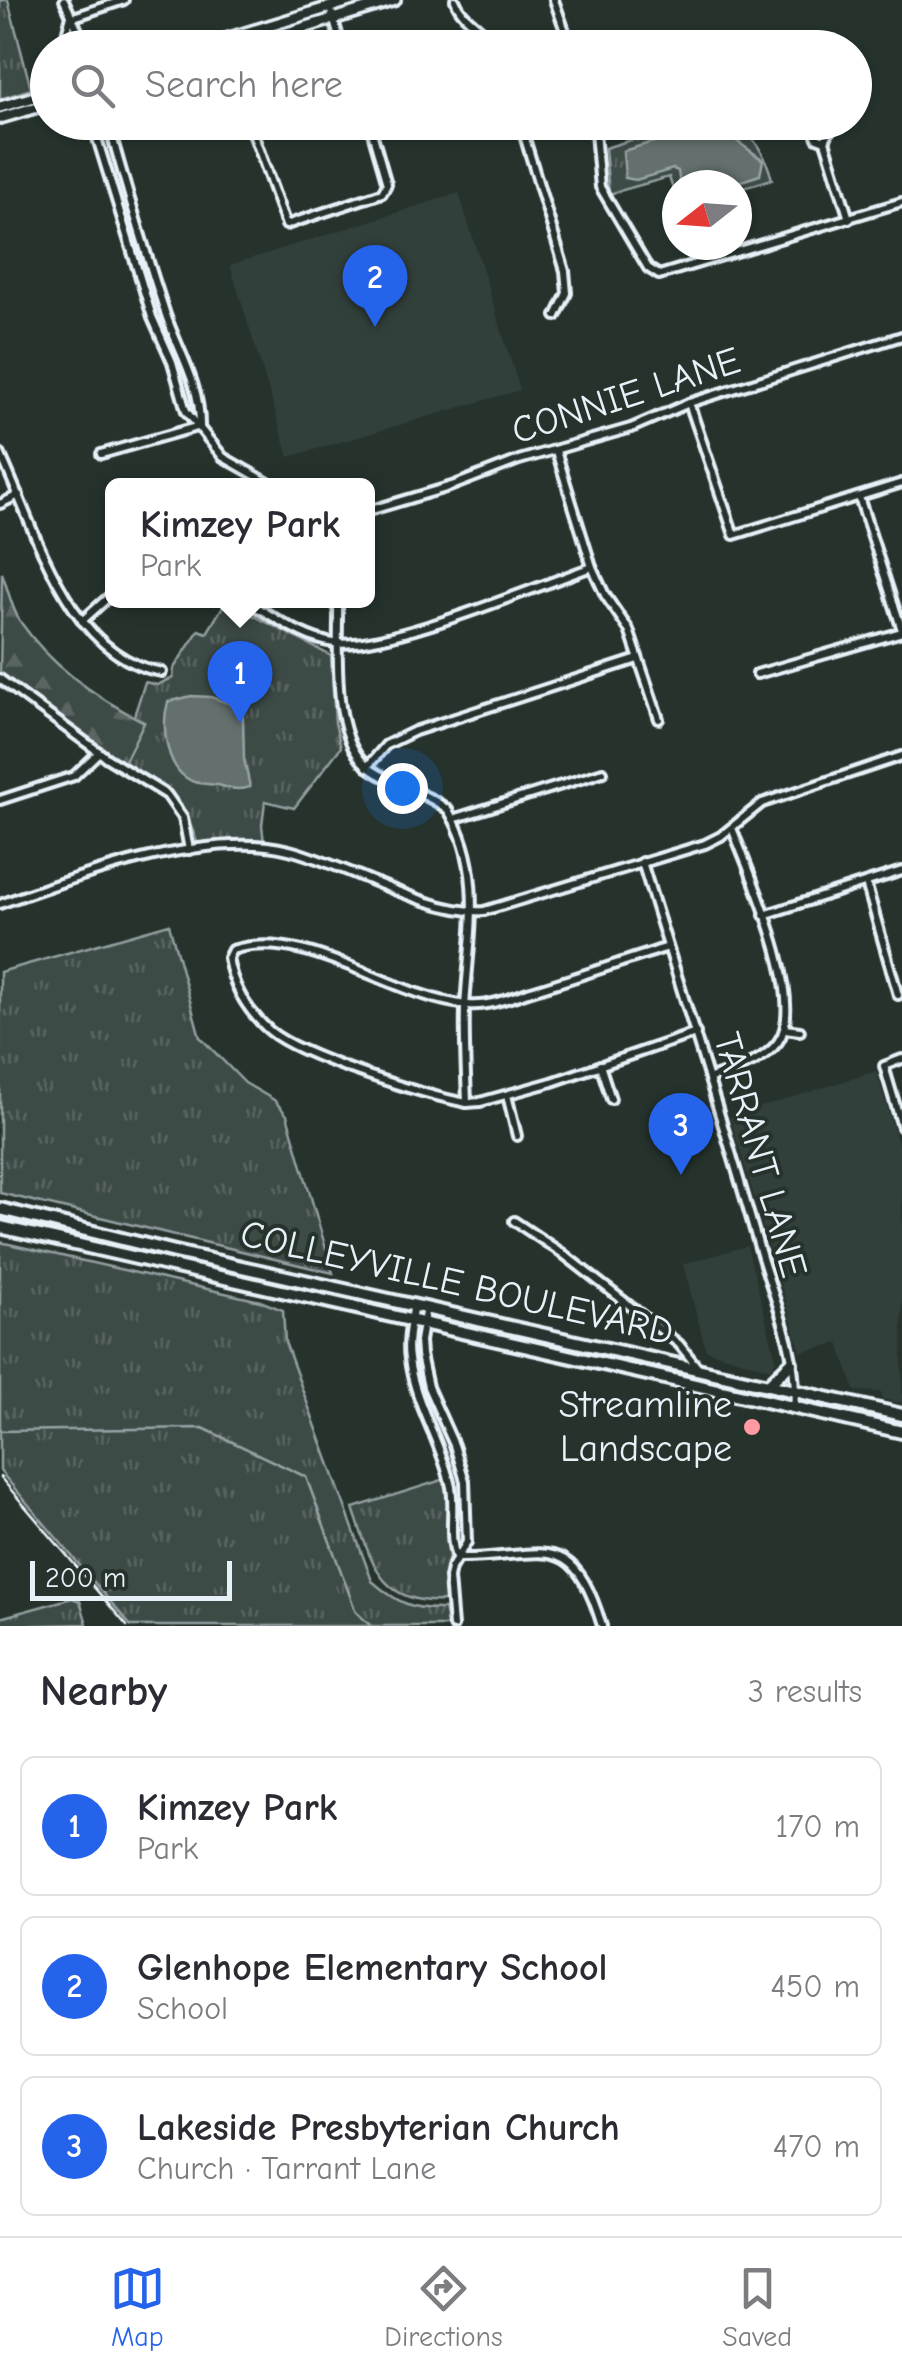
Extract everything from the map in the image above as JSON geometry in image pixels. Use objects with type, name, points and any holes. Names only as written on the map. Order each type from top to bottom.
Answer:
[{"type":"main road","points":[[264,30],[353,0]]},
{"type":"main road","points":[[298,30],[395,0]]},
{"type":"main road","points":[[0,107],[30,98]]},
{"type":"main road","points":[[0,118],[30,109]]},
{"type":"main road","name":"COLLEYVILLE BOULEVARD","points":[[0,1209],[902,1415]]},
{"type":"main road","name":"COLLEYVILLE BOULEVARD","points":[[0,1227],[902,1432]]},
{"type":"main road","points":[[172,1267],[175,1252]]},
{"type":"main road","points":[[768,1385],[791,1363]]},
{"type":"street","points":[[64,0],[70,18],[80,30]]},
{"type":"street","points":[[70,18],[124,0]]},
{"type":"street","points":[[456,0],[462,16],[483,30]]},
{"type":"street","points":[[556,2],[565,30]]},
{"type":"street","points":[[330,7],[337,30]]},
{"type":"street","points":[[67,30],[70,18]]},
{"type":"street","points":[[97,140],[149,310],[172,362],[186,410],[213,448],[260,478]]},
{"type":"street","points":[[113,140],[164,306],[186,359],[200,406],[200,426]]},
{"type":"street","points":[[255,140],[286,225],[377,197],[387,184],[375,140]]},
{"type":"street","points":[[526,140],[566,271],[567,293],[556,316]]},
{"type":"street","points":[[596,140],[600,186],[654,274],[664,275],[902,202]]},
{"type":"street","points":[[822,140],[849,219]]},
{"type":"street","points":[[112,189],[126,185]]},
{"type":"street","points":[[130,248],[144,244]]},
{"type":"street","points":[[149,310],[164,306]]},
{"type":"street","name":"CONNIE LANE","points":[[375,509],[631,428],[688,402],[902,336]]},
{"type":"street","points":[[688,402],[734,535],[902,483]]},
{"type":"street","points":[[101,454],[200,426]]},
{"type":"street","points":[[556,450],[592,567],[605,596],[629,630],[659,719]]},
{"type":"street","points":[[0,454],[58,585],[82,621],[109,648],[134,665],[162,672]]},
{"type":"street","points":[[0,504],[19,495]]},
{"type":"street","points":[[757,674],[902,631],[859,496]]},
{"type":"street","points":[[259,608],[307,634],[339,644],[374,640],[592,567]]},
{"type":"street","points":[[82,621],[105,600]]},
{"type":"street","points":[[338,608],[346,736],[366,767],[440,804],[454,819],[466,856],[474,912],[466,1005],[467,1103]]},
{"type":"street","points":[[366,767],[386,745],[415,731],[638,659]]},
{"type":"street","points":[[0,678],[98,752],[166,795],[183,818],[190,850]]},
{"type":"street","points":[[0,800],[74,776],[98,752]]},
{"type":"street","points":[[0,904],[75,878],[190,850],[238,844],[288,849],[451,909],[474,912],[705,844],[762,803],[902,756]]},
{"type":"street","points":[[454,819],[603,772]]},
{"type":"street","points":[[711,1078],[756,1061],[776,1045],[788,1008],[787,989],[764,915],[731,827]]},
{"type":"street","name":"TARRANT LANE","points":[[642,862],[711,1078],[791,1363],[796,1392],[794,1407]]},
{"type":"street","points":[[764,915],[902,872]]},
{"type":"street","points":[[866,883],[898,995]]},
{"type":"street","points":[[668,947],[500,1001],[466,1005],[370,977],[289,946],[264,943],[232,950],[228,958],[243,1000],[282,1039],[322,1057],[467,1103],[507,1094],[696,1033]]},
{"type":"street","points":[[784,1029],[800,1032]]},
{"type":"street","points":[[902,1059],[884,1066],[902,1127]]},
{"type":"street","points":[[600,1065],[611,1099]]},
{"type":"street","points":[[507,1094],[517,1136]]},
{"type":"street","points":[[514,1222],[562,1253],[678,1344],[698,1368]]},
{"type":"street","points":[[420,1306],[409,1359],[452,1491],[451,1544],[456,1558]]},
{"type":"street","points":[[420,1306],[417,1322],[421,1356],[466,1481],[467,1542],[449,1578],[453,1626]]},
{"type":"street","points":[[428,1417],[439,1413]]},
{"type":"street","points":[[456,1558],[493,1559],[544,1552],[556,1555],[585,1578],[602,1626]]},
{"type":"shaded area","points":[[660,140],[734,140],[763,160],[760,175],[752,178],[752,170],[673,169],[636,180],[625,178],[623,151]]},
{"type":"shaded area","points":[[459,193],[520,390],[289,457],[230,265]]},
{"type":"shaded area","points":[[191,696],[211,697],[239,707],[250,787],[234,789],[194,782],[177,768],[168,747],[166,712],[168,702]]},
{"type":"shaded area","points":[[876,1071],[902,1156],[902,1403],[883,1399],[881,1392],[855,1391],[839,1343],[801,1352],[730,1117]]},
{"type":"shaded area","points":[[747,1246],[776,1359],[771,1369],[706,1350],[683,1264]]},
{"type":"green space","points":[[0,0],[8,0],[30,89],[0,99]]},
{"type":"green space","points":[[631,140],[753,140],[772,179],[752,185],[752,170],[662,170],[662,179],[609,194],[605,148]]},
{"type":"green space","points":[[2,573],[19,619],[47,654],[94,692],[144,722],[122,767],[0,674]]},
{"type":"green space","points":[[222,608],[239,608],[331,656],[335,723],[341,747],[294,808],[265,801],[264,843],[198,845],[186,815],[171,796],[122,767],[144,723],[134,716],[145,682],[157,685],[173,678],[174,668],[199,630],[207,633]]},
{"type":"green space","points":[[169,924],[200,1037],[245,1083],[274,1100],[287,1115],[333,1273],[0,1193],[0,972]]},
{"type":"green space","points":[[0,1242],[260,1301],[283,1310],[285,1342],[372,1581],[405,1603],[444,1609],[448,1626],[131,1626],[0,1471]]},
{"type":"green space","points":[[445,1479],[452,1514],[445,1601],[423,1600],[391,1587],[381,1575],[353,1508]]},
{"type":"green space","points":[[72,1598],[80,1601],[87,1624],[0,1626],[0,1618]]},
{"type":"waterway","points":[[0,1431],[203,1428],[306,1477],[356,1612],[371,1626]]},
{"type":"railway","points":[[0,1477],[127,1626]]},
{"type":"place","name":"Glenhope Elementary School","points":[[375,327]]},
{"type":"place","name":"Kimzey Park","points":[[240,723]]},
{"type":"place","name":"Lakeside Presbyterian Church","points":[[681,1175]]},
{"type":"place","name":"Streamline Landscape","points":[[752,1427]]}]
